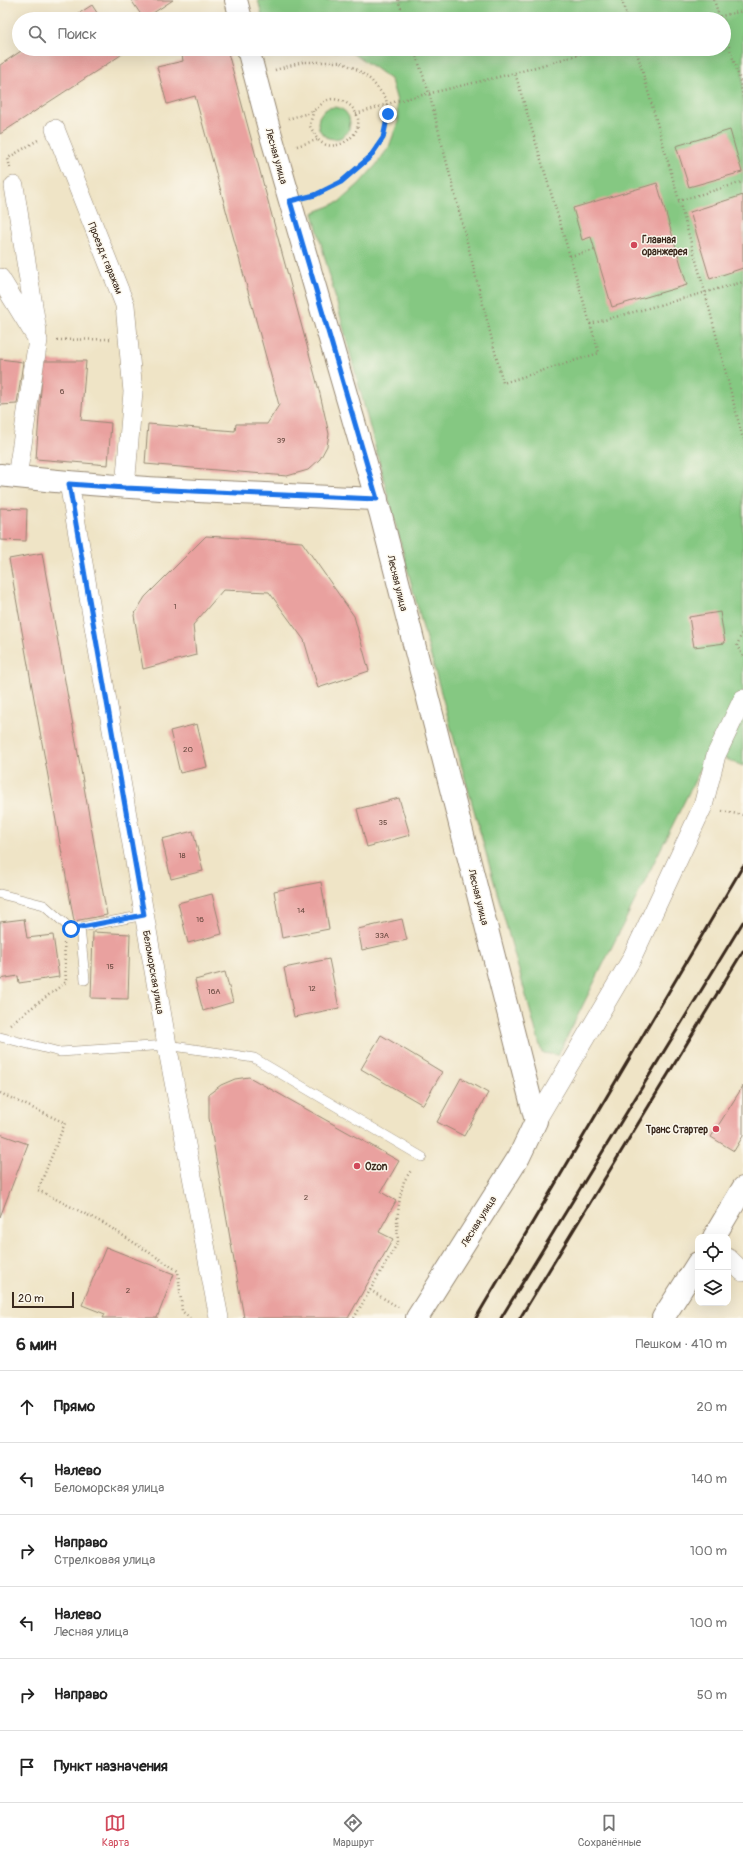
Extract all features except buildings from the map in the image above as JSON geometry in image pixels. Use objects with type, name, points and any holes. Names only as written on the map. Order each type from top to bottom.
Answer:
[{"type":"street","points":[[236,0],[239,12]]},
{"type":"street","name":"Лесная улица","points":[[250,56],[268,125],[377,499],[536,1121]]},
{"type":"street","name":"Проезд к гаражам","points":[[55,129],[125,305],[132,392],[125,488]]},
{"type":"street","points":[[14,186],[38,340],[8,476],[69,484],[125,488],[377,499]]},
{"type":"street","points":[[0,278],[38,340]]},
{"type":"street","name":"Беломорская улица","points":[[69,484],[167,1045],[219,1318]]},
{"type":"street","name":"Лесная улица","points":[[409,1314],[519,1156],[536,1121],[631,960],[703,806],[716,755],[743,698]]},
{"type":"street","points":[[716,1234],[743,1188]]},
{"type":"street","points":[[731,1261],[743,1272]]},
{"type":"street","points":[[663,1318],[695,1268]]},
{"type":"lane","points":[[0,894],[44,905],[71,929],[144,915]]},
{"type":"lane","points":[[80,927],[85,980]]},
{"type":"lane","points":[[0,1037],[60,1052],[167,1045],[254,1058],[421,1156]]},
{"type":"path","points":[[398,0],[402,12]]},
{"type":"path","points":[[622,0],[625,12]]},
{"type":"path","points":[[714,0],[718,12]]},
{"type":"path","points":[[731,14],[743,10]]},
{"type":"path","points":[[731,50],[741,77],[743,97]]},
{"type":"path","points":[[416,56],[429,93],[503,383],[599,353],[515,72]]},
{"type":"path","points":[[356,114],[386,104],[573,56]]},
{"type":"path","points":[[638,56],[705,292],[743,439]]},
{"type":"path","points":[[255,76],[303,62],[341,62],[358,70],[371,80],[386,98],[388,114],[383,138],[370,157],[341,182],[315,195],[290,201]]},
{"type":"path","points":[[268,125],[313,111],[321,103],[332,99],[344,101],[356,114],[358,124],[355,134],[345,144],[329,146],[317,140],[310,126],[313,111]]},
{"type":"path","points":[[14,186],[8,158],[55,129]]},
{"type":"path","points":[[678,201],[743,182]]},
{"type":"path","points":[[570,256],[595,250]]},
{"type":"path","points":[[590,324],[743,282]]},
{"type":"path","points":[[38,340],[128,338]]},
{"type":"path","points":[[743,630],[737,646],[743,656]]},
{"type":"path","points":[[6,1027],[66,982],[62,921]]},
{"type":"path","points":[[0,1093],[65,1123],[38,1190],[105,1224],[178,1271],[182,1311],[190,1318]]},
{"type":"path","points":[[354,1318],[398,1242],[397,1220],[404,1181],[421,1156]]},
{"type":"path","points":[[370,1290],[409,1314]]},
{"type":"green space","points":[[258,0],[743,0],[743,766],[709,752],[558,1055],[542,1053],[426,639],[313,213],[339,202],[359,184],[376,165],[389,147],[398,122],[397,101],[391,80],[356,56],[731,56],[731,12],[261,12]]},
{"type":"green space","points":[[331,107],[337,107],[346,111],[350,123],[346,135],[337,139],[331,139],[322,135],[318,126],[318,120],[322,111]]},
{"type":"railway","points":[[476,1318],[743,866]]},
{"type":"railway","points":[[501,1318],[743,922]]},
{"type":"railway","points":[[520,1318],[743,951]]},
{"type":"place","name":"Главная оранжерея","points":[[634,245]]},
{"type":"place","name":"Транс Стартер","points":[[716,1129]]},
{"type":"place","name":"Ozon","points":[[357,1166]]},
{"type":"route","points":[[71,929],[144,915],[69,484],[125,488],[377,499],[290,201],[315,195],[341,182],[370,157],[383,138],[388,114]]}]
